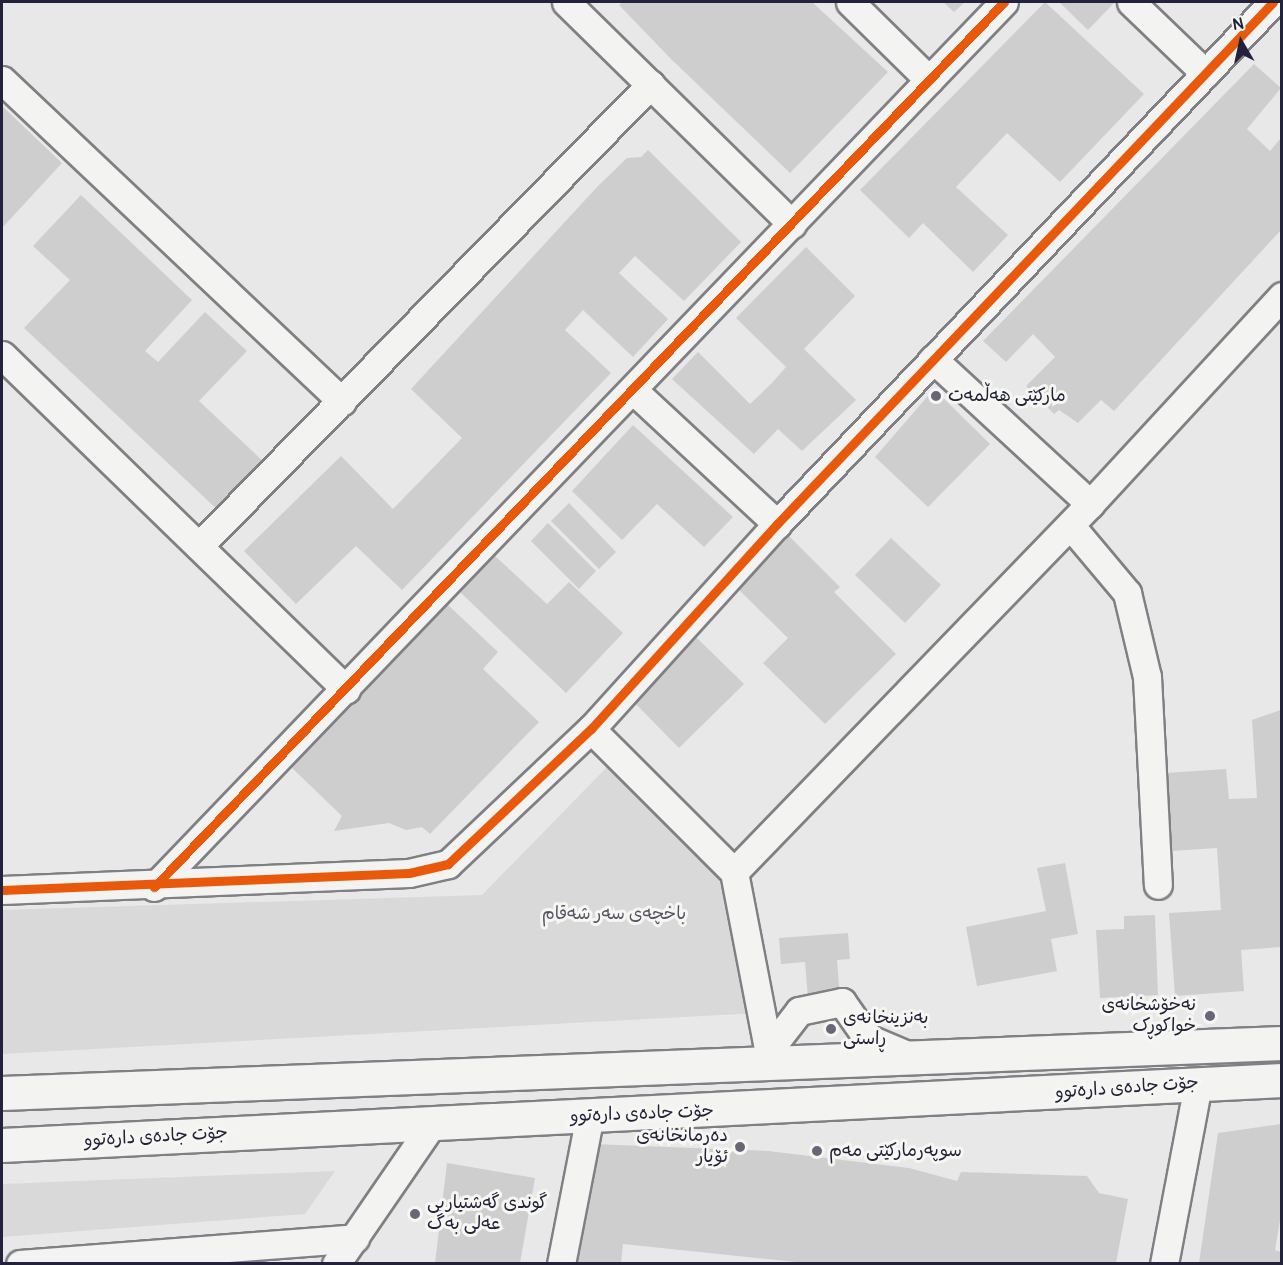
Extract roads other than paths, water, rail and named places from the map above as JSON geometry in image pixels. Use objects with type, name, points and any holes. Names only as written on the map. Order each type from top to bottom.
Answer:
[{"type":"main road","name":"جۆت جادەی دارەتوو","points":[[2,1093],[770,1057],[917,1058],[1281,1042]]},
{"type":"main road","name":"جۆت جادەی دارەتوو","points":[[2,1145],[1281,1080]]},
{"type":"street","points":[[566,2],[792,224]]},
{"type":"street","points":[[850,2],[929,80]]},
{"type":"street","points":[[154,887],[346,690],[1004,2]]},
{"type":"street","points":[[1131,2],[1204,73]]},
{"type":"street","points":[[2,890],[154,887],[409,873],[448,864],[591,729],[777,524],[1273,2]]},
{"type":"street","points":[[2,80],[342,401]]},
{"type":"street","points":[[199,546],[651,84]]},
{"type":"street","points":[[734,872],[1090,504],[1281,296]]},
{"type":"street","points":[[2,355],[346,690]]},
{"type":"street","points":[[933,359],[1090,504]]},
{"type":"street","points":[[633,390],[777,524]]},
{"type":"street","points":[[1070,525],[1127,593],[1147,677],[1158,885]]},
{"type":"street","points":[[591,729],[718,850],[734,872],[770,1057]]},
{"type":"street","points":[[770,1057],[799,1011],[842,1002],[878,1046],[917,1058]]},
{"type":"street","points":[[1164,1263],[1198,1084]]},
{"type":"street","points":[[561,1263],[590,1115]]},
{"type":"street","points":[[336,1263],[433,1123]]},
{"type":"street","points":[[20,1263],[355,1238]]},
{"type":"place","name":"مارکێتی هەڵمەت","points":[[936,396]]},
{"type":"place","name":"نەخۆشخانەی خواکوڕک","points":[[1210,1016]]},
{"type":"place","name":"بەنزینخانەی ڕاستی","points":[[831,1029]]},
{"type":"place","name":"دەرمانخانەی ئۆیار","points":[[740,1147]]},
{"type":"place","name":"سوپەرمارکێتی مەم","points":[[817,1151]]},
{"type":"place","name":"گوندی گەشتیاریی عەلی بەگ","points":[[415,1214]]},
{"type":"park label","name":"باخچەی سەر شەقام","points":[[614,914]]}]
